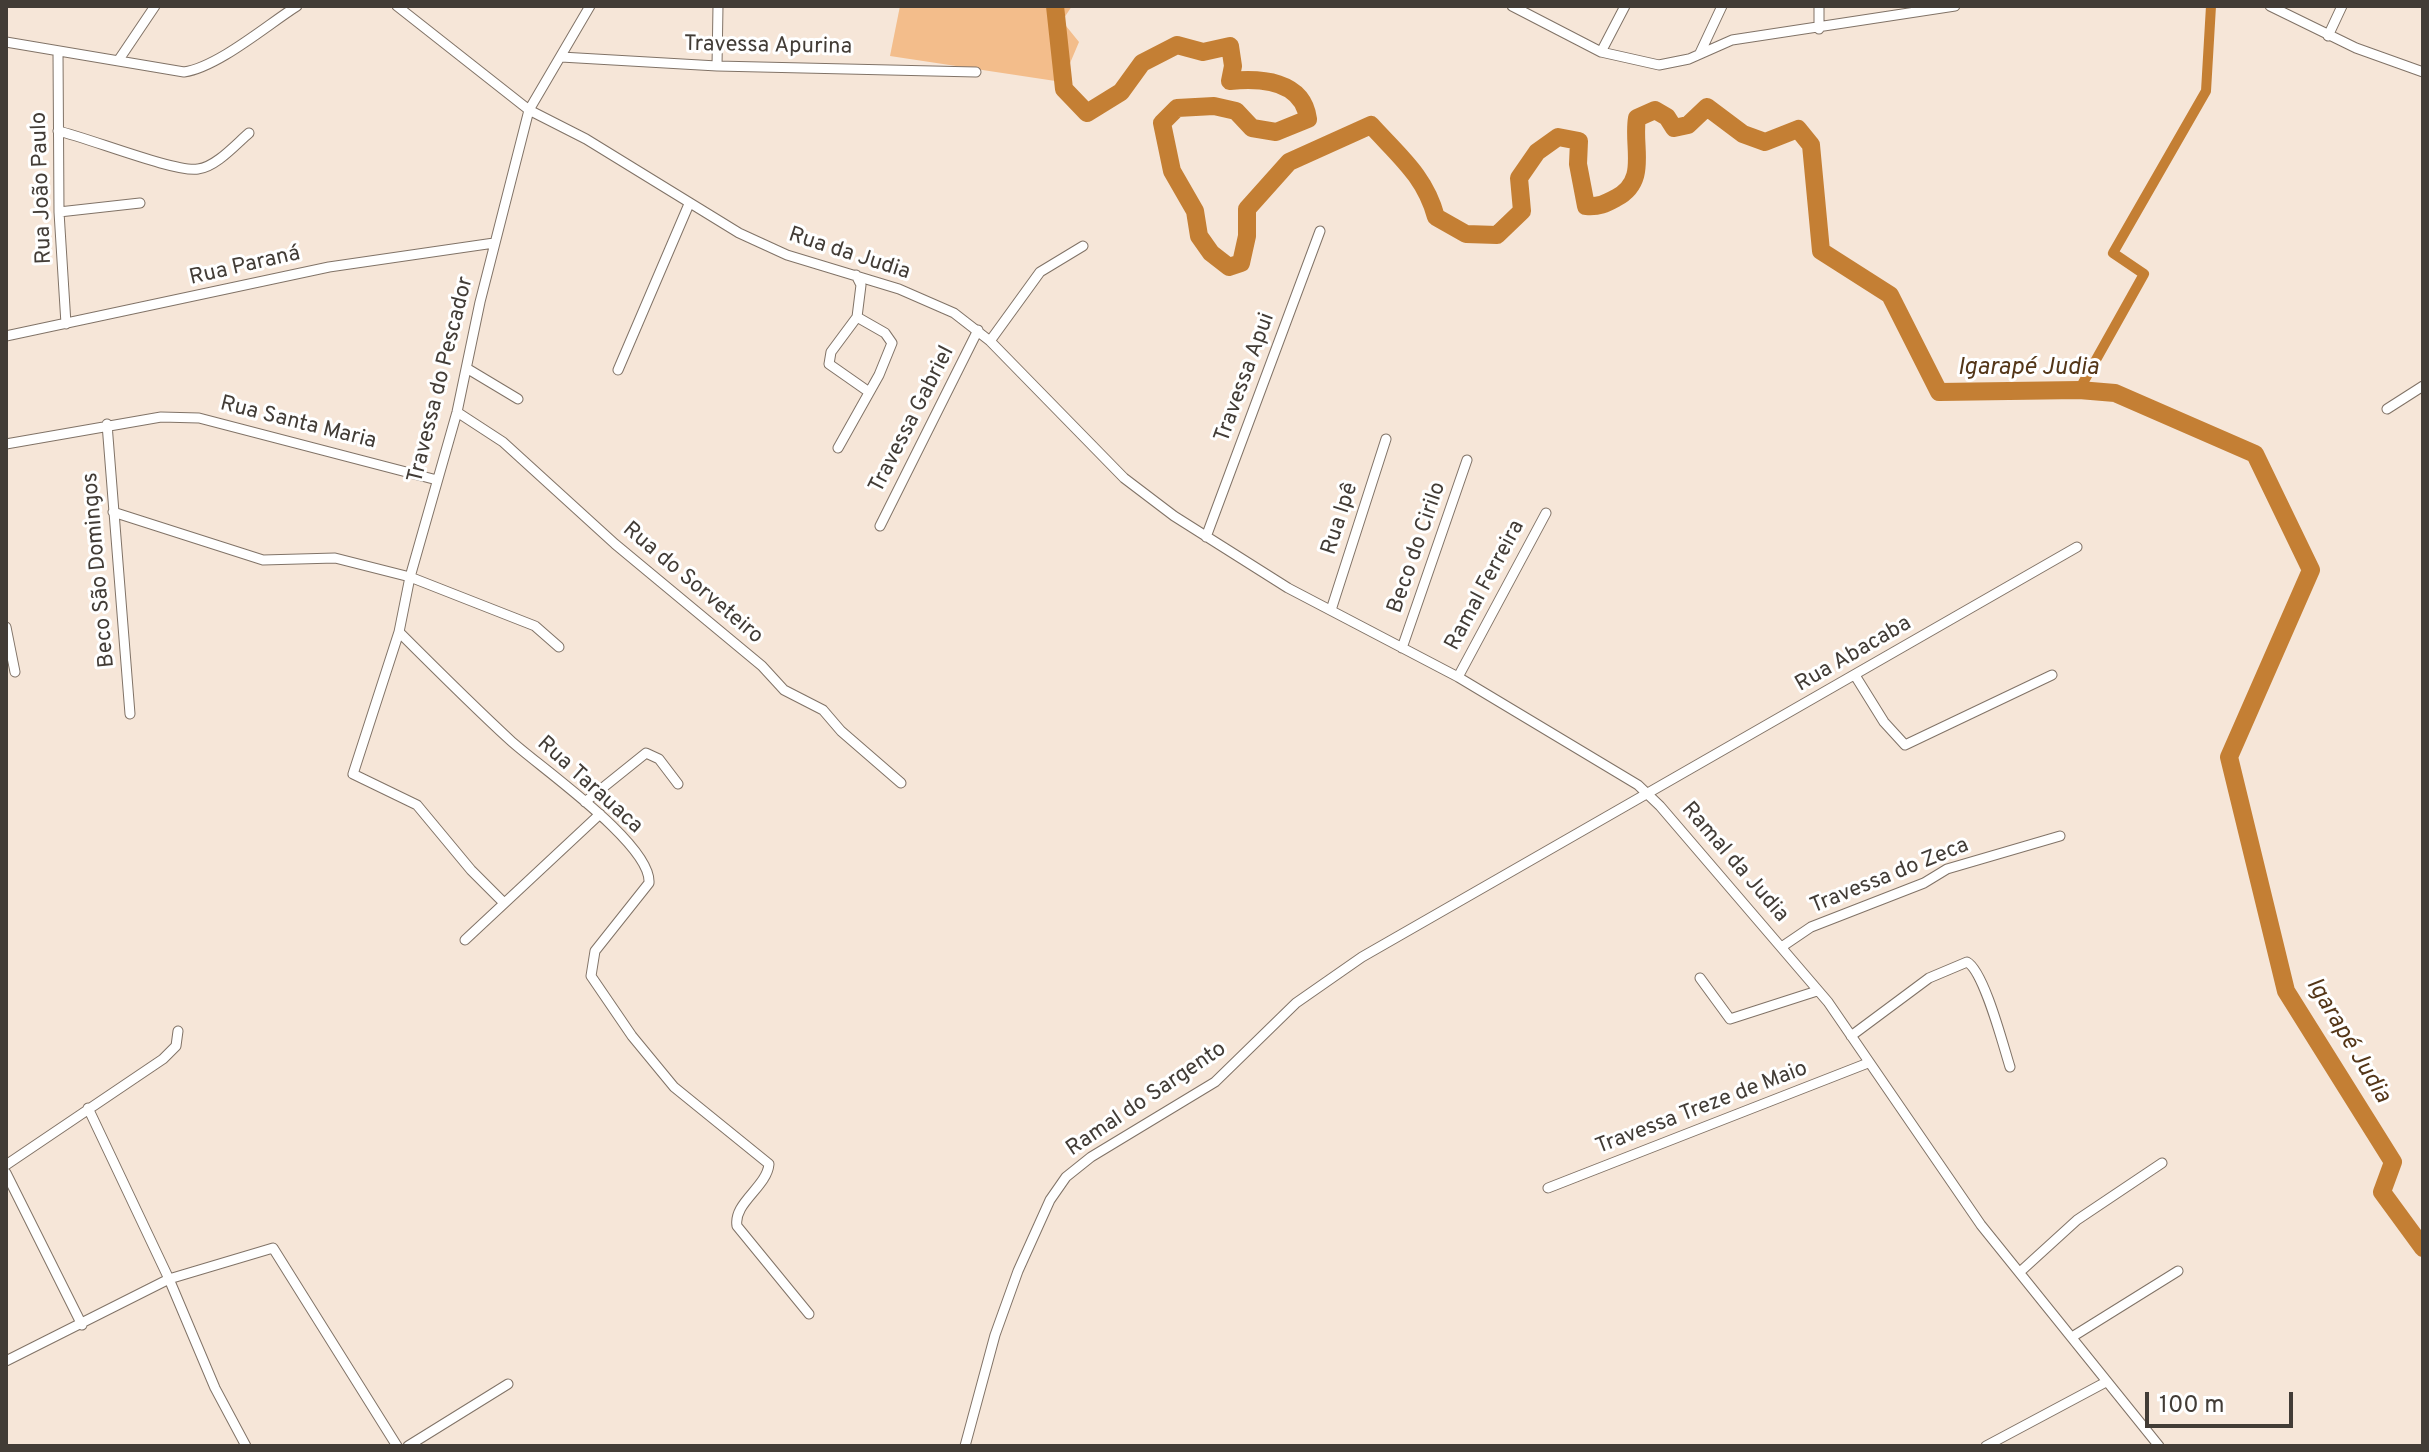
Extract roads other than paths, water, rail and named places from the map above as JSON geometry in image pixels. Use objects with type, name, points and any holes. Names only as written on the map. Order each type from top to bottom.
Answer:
[{"type":"street","points":[[118,61],[155,6]]},
{"type":"street","points":[[6,42],[170,71],[196,70],[297,6]]},
{"type":"street","name":"Rua da Judia","points":[[397,6],[529,110],[586,139],[689,204],[787,255],[899,289],[954,313],[990,341],[1124,478]]},
{"type":"street","name":"Travessa do Pescador","points":[[504,903],[471,870],[417,805],[353,774],[399,632],[410,577],[468,369],[494,243],[529,110],[590,6]]},
{"type":"street","points":[[717,66],[718,6]]},
{"type":"street","points":[[1601,52],[1625,6]]},
{"type":"street","points":[[1700,53],[1722,6]]},
{"type":"street","points":[[1819,6],[1819,29]]},
{"type":"street","points":[[1518,7],[1601,52],[1659,65],[1679,63],[1732,40],[1819,29],[1909,10],[1955,6]]},
{"type":"street","points":[[2270,6],[2328,36],[2423,72]]},
{"type":"street","points":[[2328,36],[2342,6]]},
{"type":"street","name":"Rua João Paulo","points":[[58,52],[59,212],[66,324]]},
{"type":"street","name":"Travessa Apurina","points":[[561,57],[717,66],[976,72]]},
{"type":"street","points":[[58,131],[93,139],[183,169],[206,167],[249,133]]},
{"type":"street","points":[[59,212],[140,203]]},
{"type":"street","points":[[618,370],[689,204]]},
{"type":"street","name":"Travessa Apui","points":[[1206,537],[1320,231]]},
{"type":"street","name":"Rua Paraná","points":[[6,336],[329,267],[494,243]]},
{"type":"street","points":[[990,341],[1040,272],[1083,246]]},
{"type":"street","points":[[856,275],[861,285],[857,317],[831,352],[829,364],[869,392]]},
{"type":"street","points":[[838,448],[892,343],[885,333],[857,317]]},
{"type":"street","name":"Travessa Gabriel","points":[[880,526],[978,330]]},
{"type":"street","points":[[468,369],[518,399]]},
{"type":"street","points":[[2387,409],[2423,386]]},
{"type":"street","name":"Rua do Sorveteiro","points":[[457,412],[503,442],[615,544],[762,666],[784,690],[823,710],[841,731],[901,783]]},
{"type":"street","name":"Rua Santa Maria","points":[[6,444],[161,417],[216,420],[437,480]]},
{"type":"street","name":"Beco São Domingos","points":[[107,424],[130,714]]},
{"type":"street","name":"Rua Ipê","points":[[1331,610],[1386,439]]},
{"type":"street","name":"Beco do Cirilo","points":[[1402,648],[1467,460]]},
{"type":"street","name":"Ramal da Judia","points":[[1124,478],[1206,537],[1288,588],[1458,677],[1607,764],[1650,795],[1783,946],[1851,1036],[1981,1225],[2159,1446]]},
{"type":"street","points":[[113,512],[263,560],[335,558],[410,577],[535,626],[559,647]]},
{"type":"street","name":"Ramal Ferreira","points":[[1458,677],[1546,513]]},
{"type":"street","name":"Rua Abacaba","points":[[1650,795],[2077,547]]},
{"type":"street","points":[[6,627],[15,672]]},
{"type":"street","name":"Rua Tarauaca","points":[[399,632],[513,743],[600,814],[639,855],[650,876],[645,891],[595,951],[591,976],[632,1036],[674,1087],[769,1164],[761,1185],[740,1210],[737,1226],[809,1314]]},
{"type":"street","points":[[1856,677],[1884,722],[1905,745],[2052,675]]},
{"type":"street","points":[[585,802],[646,753],[659,759],[678,784]]},
{"type":"street","name":"Ramal do Sargento","points":[[965,1446],[995,1335],[1018,1271],[1050,1200],[1078,1165],[1215,1082],[1238,1063],[1277,1019],[1320,983],[1650,795]]},
{"type":"street","points":[[465,940],[600,814]]},
{"type":"street","name":"Travessa do Zeca","points":[[1783,946],[1811,927],[1924,883],[1947,869],[2060,836]]},
{"type":"street","points":[[1851,1036],[1929,978],[1959,963],[1970,963],[2010,1067]]},
{"type":"street","points":[[1700,978],[1730,1019],[1817,991]]},
{"type":"street","points":[[6,1165],[163,1059],[176,1046],[178,1031]]},
{"type":"street","name":"Travessa Treze de Maio","points":[[1548,1188],[1868,1063]]},
{"type":"street","points":[[88,1108],[169,1279],[215,1388],[246,1446]]},
{"type":"street","points":[[2021,1271],[2077,1220],[2162,1163]]},
{"type":"street","points":[[6,1173],[82,1325]]},
{"type":"street","points":[[6,1361],[169,1279],[273,1248],[397,1446]]},
{"type":"street","points":[[2072,1337],[2178,1271]]},
{"type":"street","points":[[1986,1446],[2106,1382]]},
{"type":"street","points":[[408,1446],[508,1384]]},
{"type":"waterway","name":"Igarapé Judia","points":[[1055,6],[1064,89],[1087,113],[1121,92],[1142,63],[1177,45],[1203,52],[1230,46],[1233,66],[1230,81],[1267,81],[1298,96],[1308,119],[1276,132],[1252,128],[1236,111],[1214,106],[1177,108],[1162,123],[1172,171],[1195,211],[1199,236],[1211,253],[1229,267],[1241,263],[1247,236],[1247,209],[1289,162],[1371,125],[1418,178],[1436,217],[1466,234],[1497,235],[1522,211],[1519,178],[1537,152],[1558,137],[1579,141],[1578,164],[1586,206],[1598,205],[1616,198],[1632,182],[1637,162],[1637,118],[1655,110],[1667,117],[1674,128],[1688,125],[1707,107],[1743,134],[1765,142],[1798,129],[1811,145],[1821,251],[1890,295],[1939,392],[2079,390],[2115,393],[2255,454],[2311,570],[2229,757],[2286,991],[2393,1162],[2382,1192],[2423,1248]]},
{"type":"waterway","points":[[2079,390],[2144,274],[2113,253],[2206,91],[2211,6]]}]
